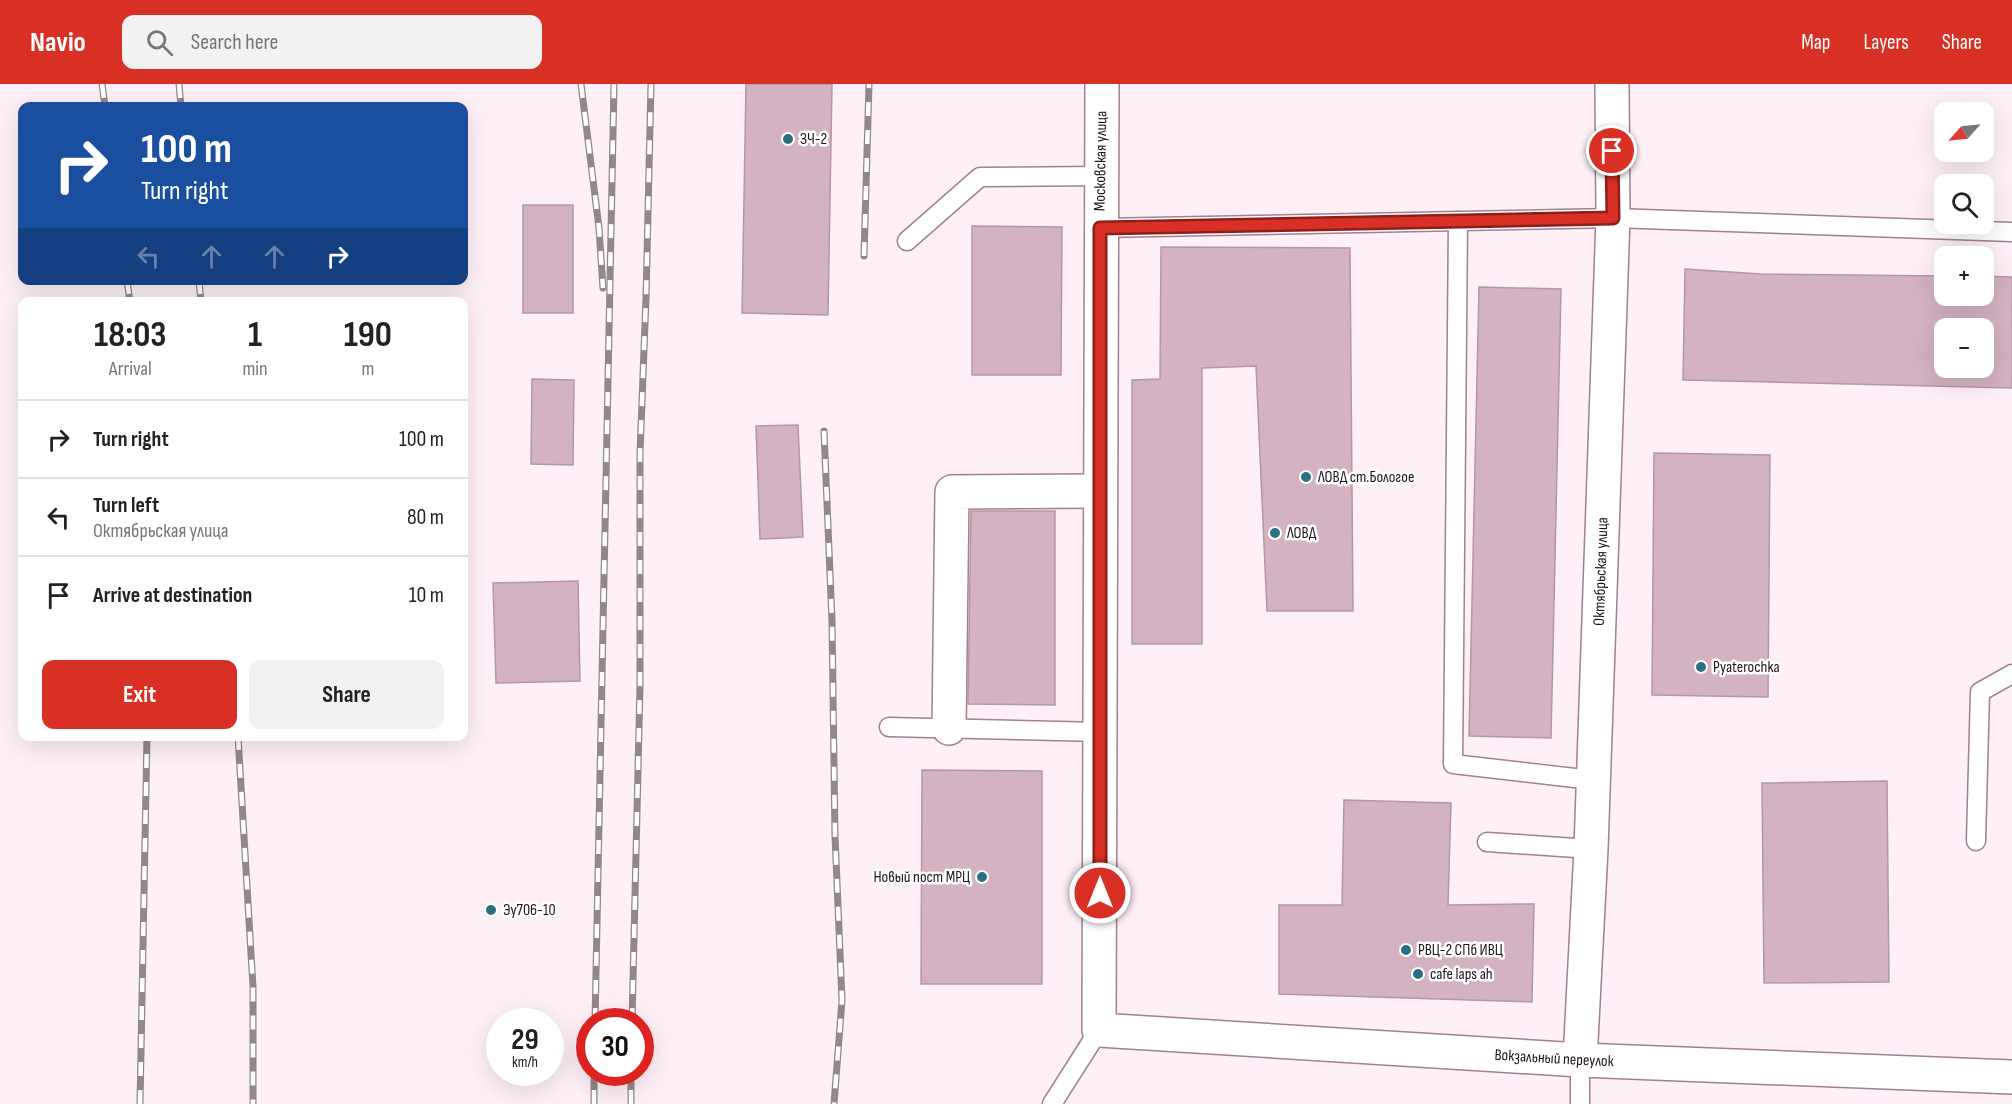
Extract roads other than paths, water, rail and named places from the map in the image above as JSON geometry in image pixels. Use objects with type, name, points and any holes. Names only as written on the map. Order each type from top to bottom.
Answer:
[{"type":"street","name":"Московская улица","points":[[1099,1030],[1102,84]]},
{"type":"street","name":"Октябрьская улица","points":[[1580,1060],[1591,849],[1613,218],[1612,84]]},
{"type":"street","points":[[949,728],[952,492],[1100,491]]},
{"type":"street","name":"Вокзальный переулок","points":[[1099,1030],[1580,1060],[2012,1077]]},
{"type":"lane","points":[[907,241],[980,177],[1101,176]]},
{"type":"lane","points":[[1100,228],[1613,218],[2012,232]]},
{"type":"lane","points":[[1458,221],[1453,764],[1592,780]]},
{"type":"lane","points":[[1976,841],[1980,692],[2012,674]]},
{"type":"lane","points":[[889,727],[1100,732]]},
{"type":"lane","points":[[1487,842],[1591,849]]},
{"type":"lane","points":[[1052,1104],[1099,1030]]},
{"type":"lane","points":[[1580,1060],[1580,1104]]},
{"type":"railway","points":[[102,84],[104,102]]},
{"type":"railway","points":[[179,84],[181,102]]},
{"type":"railway","points":[[581,84],[599,228],[603,288]]},
{"type":"railway","points":[[595,1008],[614,84]]},
{"type":"railway","points":[[632,1008],[640,686],[640,453],[651,84]]},
{"type":"railway","points":[[864,256],[869,84]]},
{"type":"railway","points":[[128,285],[129,297]]},
{"type":"railway","points":[[199,285],[201,297]]},
{"type":"railway","points":[[824,431],[832,621],[835,836],[842,1000],[834,1104]]},
{"type":"railway","points":[[140,1104],[147,741]]},
{"type":"railway","points":[[238,741],[253,987],[253,1104]]},
{"type":"railway","points":[[594,1086],[594,1104]]},
{"type":"railway","points":[[631,1086],[631,1104]]},
{"type":"place","name":"ЗЧ-2","points":[[788,139]]},
{"type":"place","name":"ЛОВД ст.Бологое","points":[[1306,477]]},
{"type":"place","name":"ЛОВД","points":[[1275,533]]},
{"type":"place","name":"Pyaterochka","points":[[1701,667]]},
{"type":"place","name":"Новый пост МРЦ","points":[[982,877]]},
{"type":"place","name":"Эу706-10","points":[[491,910]]},
{"type":"place","name":"РВЦ-2 СПб ИВЦ","points":[[1406,950]]},
{"type":"place","name":"cafe laps ah","points":[[1418,974]]}]
